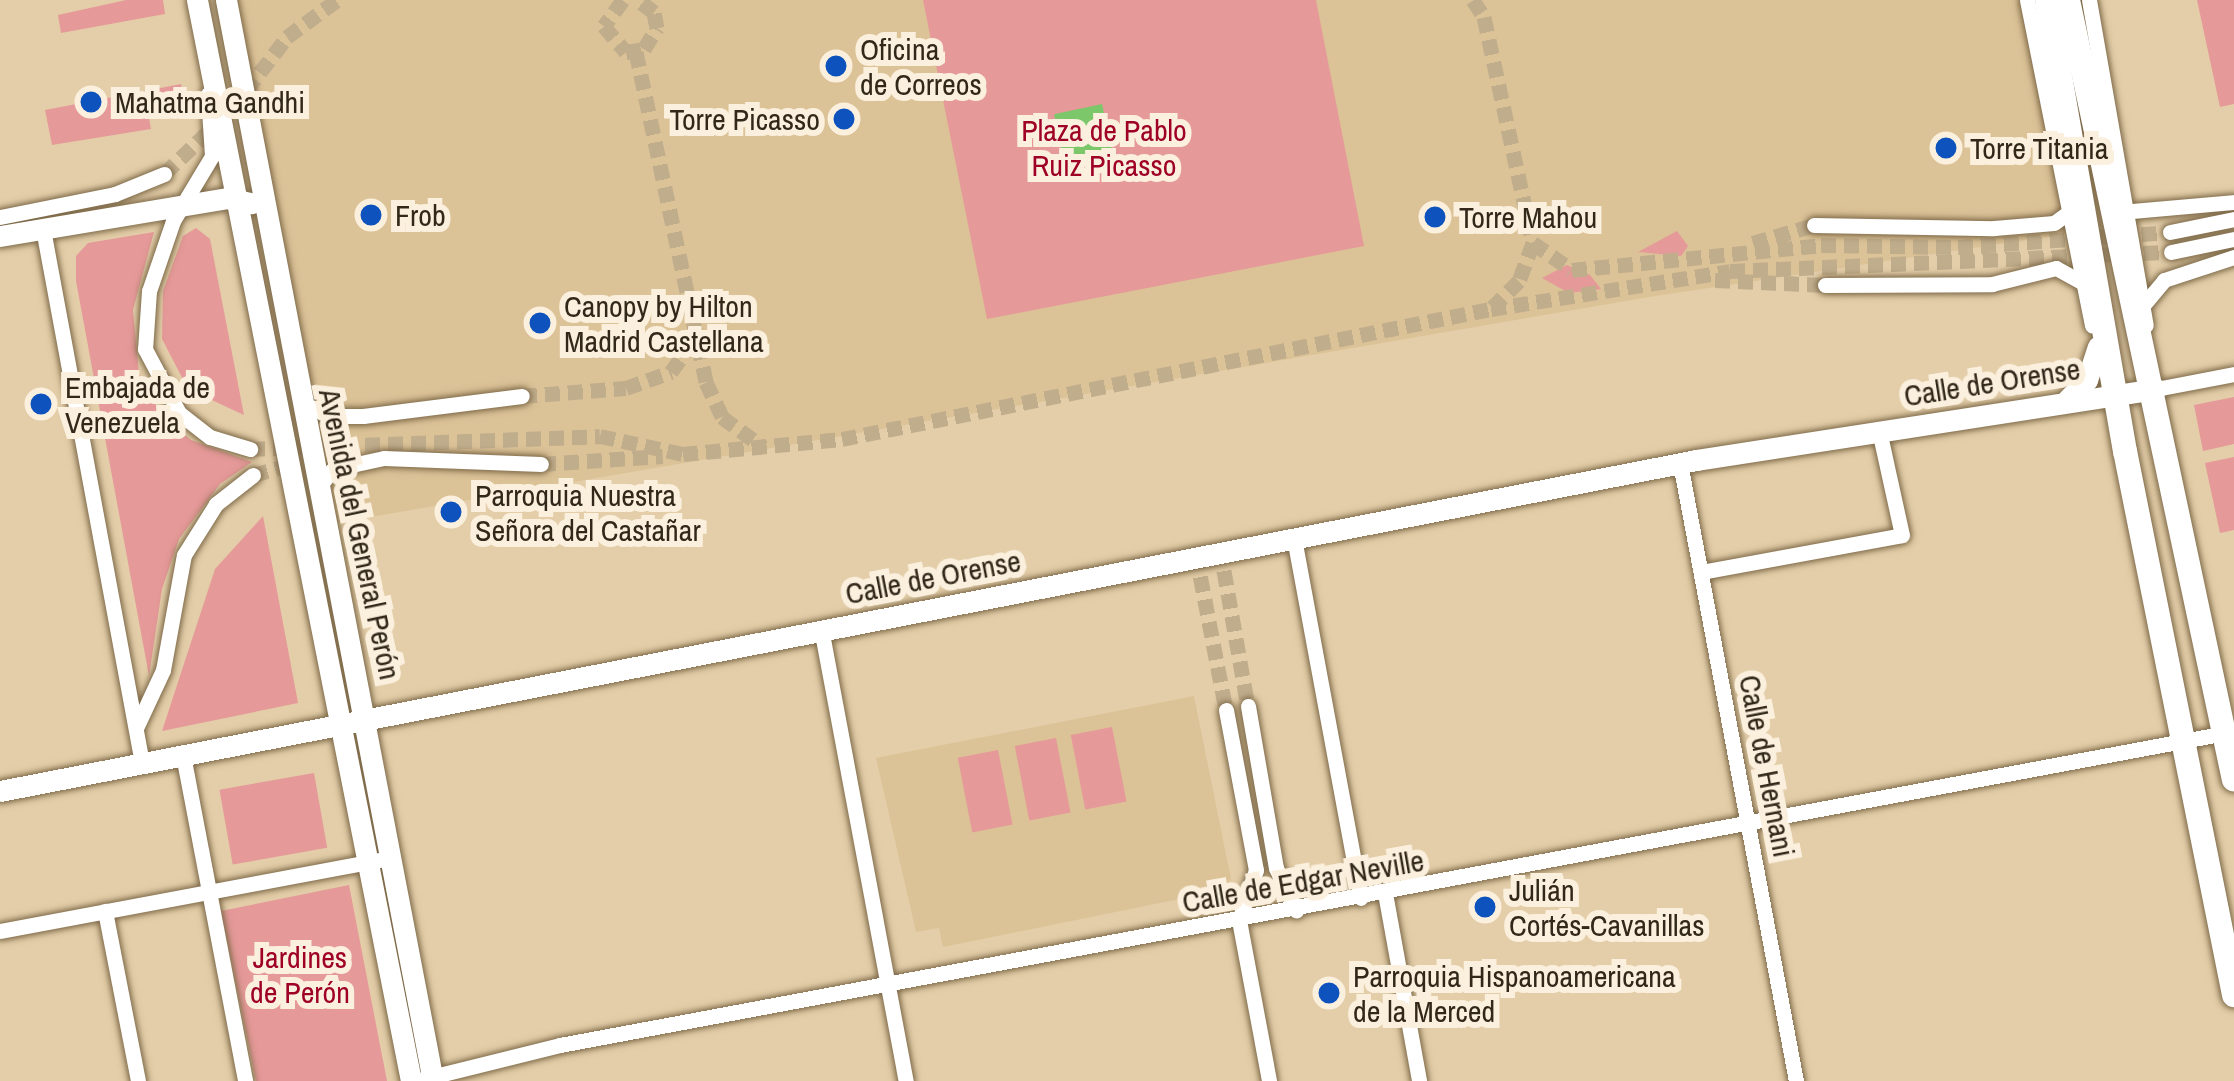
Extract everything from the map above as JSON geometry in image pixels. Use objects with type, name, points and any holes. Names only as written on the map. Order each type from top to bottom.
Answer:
[{"type":"main road","points":[[2048,0],[2115,394],[2234,995]]},
{"type":"main road","points":[[2068,0],[2146,340],[2229,732],[2234,780]]},
{"type":"street","name":"Avenida del General Perón","points":[[197,0],[340,723],[380,859]]},
{"type":"street","name":"Avenida del General Perón","points":[[226,0],[367,717],[380,859],[422,1080]]},
{"type":"street","points":[[2027,0],[2081,282],[2115,394]]},
{"type":"street","points":[[2089,0],[2131,212],[2146,340]]},
{"type":"street","name":"Avenida del General Perón","points":[[207,55],[212,156],[181,205],[149,291],[146,349],[178,413],[211,437],[250,449]]},
{"type":"street","points":[[0,217],[115,194],[164,174]]},
{"type":"street","points":[[0,236],[238,197],[258,211],[283,287]]},
{"type":"street","points":[[2131,212],[2234,202]]},
{"type":"street","points":[[1814,225],[1994,228],[2054,223],[2069,212]]},
{"type":"street","points":[[2170,232],[2234,219]]},
{"type":"street","points":[[43,230],[142,763]]},
{"type":"street","points":[[2171,252],[2234,239]]},
{"type":"street","points":[[2145,303],[2164,280],[2234,257]]},
{"type":"street","points":[[1825,285],[1992,284],[2056,268],[2081,282]]},
{"type":"street","points":[[2067,400],[2087,380],[2098,347]]},
{"type":"street","points":[[2156,389],[2234,374]]},
{"type":"street","name":"Calle de Orense","points":[[0,791],[1681,463],[2156,389]]},
{"type":"street","points":[[302,403],[330,416],[363,416],[522,396]]},
{"type":"street","name":"Calle de Orense","points":[[1701,572],[1902,535],[1879,430]]},
{"type":"street","points":[[322,483],[333,469],[384,458],[541,464]]},
{"type":"street","name":"Calle de Hernani","points":[[1681,463],[1796,1081]]},
{"type":"street","points":[[136,728],[164,670],[184,555],[217,504],[253,475]]},
{"type":"street","points":[[1294,538],[1361,898]]},
{"type":"street","points":[[821,628],[905,1081]]},
{"type":"street","points":[[1248,706],[1276,868],[1296,910]]},
{"type":"street","points":[[1226,710],[1256,870],[1239,920],[1269,1081]]},
{"type":"street","name":"Calle de Edgar Neville","points":[[422,1080],[886,986],[2185,746],[2229,732]]},
{"type":"street","points":[[183,754],[245,1081]]},
{"type":"street","points":[[0,931],[380,859]]},
{"type":"street","points":[[1385,893],[1419,1081]]},
{"type":"street","points":[[106,911],[139,1081]]},
{"type":"shaded area","points":[[227,0],[2027,0],[2079,232],[1649,297],[330,524]]},
{"type":"shaded area","points":[[1102,104],[1112,152],[1064,162],[1054,114]]},
{"type":"shaded area","points":[[1194,696],[1231,879],[1224,890],[943,947],[939,928],[916,932],[876,758]]},
{"type":"green space","points":[[126,0],[163,0],[165,14],[61,33],[58,15]]},
{"type":"green space","name":"Plaza de Pablo Ruiz Picasso","points":[[923,0],[1316,0],[1364,246],[987,319]]},
{"type":"green space","points":[[2197,0],[2234,0],[2234,104],[2220,107]]},
{"type":"green space","points":[[181,84],[185,105],[148,112],[151,129],[52,145],[45,110]]},
{"type":"green space","points":[[196,228],[210,239],[244,415],[188,389],[162,339],[163,291],[183,236]]},
{"type":"green space","points":[[1677,231],[1688,246],[1681,256],[1638,252]]},
{"type":"green space","points":[[154,232],[133,310],[139,374],[160,413],[191,440],[252,462],[220,484],[179,539],[162,589],[149,676],[76,281],[76,256],[88,243]]},
{"type":"green space","points":[[1567,265],[1590,275],[1601,289],[1569,293],[1542,278]]},
{"type":"green space","points":[[2234,397],[2234,444],[2203,451],[2194,405]]},
{"type":"green space","points":[[2234,457],[2234,530],[2220,533],[2205,463]]},
{"type":"green space","points":[[263,516],[298,703],[162,731],[215,569]]},
{"type":"green space","points":[[1112,727],[1127,802],[1085,810],[1071,735]]},
{"type":"green space","points":[[1056,738],[1071,813],[1029,821],[1015,746]]},
{"type":"green space","points":[[998,750],[1013,825],[972,832],[958,758]]},
{"type":"green space","points":[[314,773],[327,848],[233,865],[219,790]]},
{"type":"green space","name":"Jardines de Perón","points":[[349,885],[387,1081],[256,1081],[221,911]]},
{"type":"tunnel","points":[[164,174],[232,109],[287,37],[337,0]]},
{"type":"tunnel","points":[[623,0],[604,26],[626,52],[644,49],[657,28],[654,12],[638,0]]},
{"type":"tunnel","points":[[1473,0],[1484,17],[1533,243],[1519,281],[1493,307]]},
{"type":"tunnel","points":[[636,52],[706,382],[722,417],[763,447]]},
{"type":"tunnel","points":[[1753,243],[1814,225]]},
{"type":"tunnel","points":[[1533,243],[1572,270],[1821,245],[1958,247],[2170,232]]},
{"type":"tunnel","points":[[250,449],[600,436],[683,454],[842,439],[1491,309],[1730,271],[2171,252]]},
{"type":"tunnel","points":[[1715,280],[1825,285]]},
{"type":"tunnel","points":[[522,396],[626,388],[671,372],[696,337]]},
{"type":"tunnel","points":[[541,464],[663,456]]},
{"type":"tunnel","points":[[253,475],[296,463]]},
{"type":"tunnel","points":[[1220,548],[1248,706]]},
{"type":"tunnel","points":[[1196,554],[1226,710]]},
{"type":"place","name":"Oficina de Correos","points":[[836,66]]},
{"type":"place","name":"Mahatma Gandhi","points":[[91,102]]},
{"type":"place","name":"Torre Picasso","points":[[844,119]]},
{"type":"place","name":"Torre Titania","points":[[1946,148]]},
{"type":"place","name":"Frob","points":[[371,215]]},
{"type":"place","name":"Torre Mahou","points":[[1435,217]]},
{"type":"place","name":"Canopy by Hilton Madrid Castellana","points":[[540,323]]},
{"type":"place","name":"Embajada de Venezuela","points":[[41,404]]},
{"type":"place","name":"Parroquia Nuestra Señora del Castañar","points":[[451,512]]},
{"type":"place","name":"Julián Cortés-Cavanillas","points":[[1485,907]]},
{"type":"place","name":"Parroquia Hispanoamericana de la Merced","points":[[1329,993]]}]
